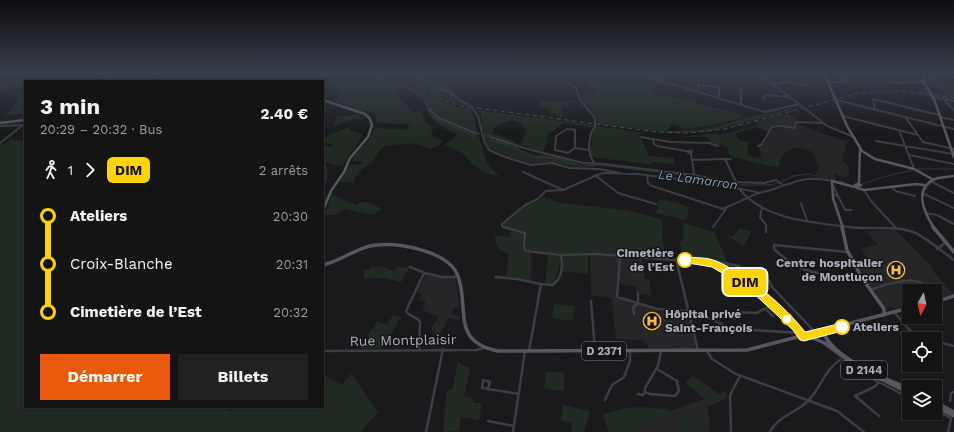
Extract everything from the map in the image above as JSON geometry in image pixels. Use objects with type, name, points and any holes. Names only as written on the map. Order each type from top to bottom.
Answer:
[{"type":"main road","points":[[833,93],[859,150],[860,177],[857,186]]},
{"type":"main road","points":[[931,93],[953,149],[954,157]]},
{"type":"main road","points":[[324,100],[365,114],[370,119],[372,125],[368,137],[350,158],[344,172],[330,191],[324,207]]},
{"type":"main road","points":[[0,124],[24,119]]},
{"type":"main road","points":[[859,150],[875,159],[914,168],[931,180]]},
{"type":"main road","points":[[954,176],[931,180],[924,185],[922,193],[925,213],[944,244],[954,252]]},
{"type":"main road","points":[[857,186],[860,177]]},
{"type":"main road","points":[[887,313],[870,290],[848,251],[842,225],[832,194],[832,181],[857,186],[864,190],[916,184],[924,185]]},
{"type":"main road","points":[[832,194],[835,185],[839,183]]},
{"type":"main road","points":[[857,186],[864,190]]},
{"type":"main road","points":[[324,265],[333,262],[363,247],[378,245],[432,253],[448,262],[458,276],[466,329],[472,339],[484,348]]},
{"type":"main road","points":[[942,299],[954,296]]},
{"type":"main road","points":[[817,334],[833,327],[902,310]]},
{"type":"main road","points":[[804,335],[817,334],[861,320]]},
{"type":"main road","points":[[817,334],[825,341]]},
{"type":"main road","name":"D 2144","points":[[817,334],[823,336],[825,341],[842,358],[856,367],[902,390]]},
{"type":"main road","name":"D 2371","points":[[484,348],[498,351],[747,350],[804,335]]},
{"type":"main road","name":"D 2144","points":[[825,341],[853,361],[902,386]]},
{"type":"main road","points":[[942,407],[953,416]]},
{"type":"main road","points":[[942,410],[953,416]]},
{"type":"street","points":[[451,93],[470,105],[478,116],[484,141],[489,150],[505,157],[531,165],[552,163],[570,168],[599,169],[621,173]]},
{"type":"street","points":[[578,93],[581,101],[595,118],[595,126],[590,131],[589,150],[589,156],[594,163]]},
{"type":"street","points":[[703,93],[765,112],[800,105]]},
{"type":"street","points":[[719,93],[719,98]]},
{"type":"street","points":[[741,93],[741,105]]},
{"type":"street","points":[[785,93],[824,123],[853,136]]},
{"type":"street","points":[[764,100],[765,95],[790,97]]},
{"type":"street","points":[[933,97],[954,101]]},
{"type":"street","points":[[875,110],[873,99],[954,120]]},
{"type":"street","points":[[942,99],[954,110]]},
{"type":"street","points":[[836,100],[954,129]]},
{"type":"street","points":[[430,109],[437,117],[475,133]]},
{"type":"street","points":[[843,116],[918,135]]},
{"type":"street","points":[[906,117],[918,135],[927,144],[953,149]]},
{"type":"street","points":[[758,146],[762,144],[772,127],[784,126],[795,128],[796,122],[824,123]]},
{"type":"street","points":[[0,124],[24,125]]},
{"type":"street","points":[[0,143],[24,125]]},
{"type":"street","points":[[575,148],[575,130],[567,129],[556,136],[555,150],[568,153],[575,148],[589,150]]},
{"type":"street","points":[[898,130],[914,168]]},
{"type":"street","points":[[488,136],[524,148],[583,163],[594,163],[651,172],[736,182],[780,183],[803,178],[820,178],[832,181]]},
{"type":"street","points":[[641,137],[670,142],[709,143],[718,146]]},
{"type":"street","points":[[653,139],[654,144],[657,146],[686,151],[691,154],[695,177]]},
{"type":"street","points":[[876,141],[953,154]]},
{"type":"street","points":[[909,155],[954,164]]},
{"type":"street","points":[[725,159],[736,182]]},
{"type":"street","points":[[692,160],[731,159]]},
{"type":"street","points":[[523,172],[558,186],[562,190]]},
{"type":"street","points":[[671,258],[662,260],[596,254],[561,255],[526,251],[524,249],[525,233],[502,226],[502,224],[525,205],[538,199],[546,192],[562,190],[600,172],[647,175],[651,172],[695,177],[740,190],[757,192],[770,191],[780,183]]},
{"type":"street","points":[[595,175],[618,193],[656,204]]},
{"type":"street","points":[[647,175],[648,183],[652,186],[726,209]]},
{"type":"street","points":[[931,180],[954,192]]},
{"type":"street","points":[[834,187],[845,210],[851,210]]},
{"type":"street","points":[[891,187],[896,191],[915,196]]},
{"type":"street","points":[[740,190],[747,198],[762,208],[786,217],[864,229],[893,227],[914,232],[954,260]]},
{"type":"street","points":[[864,190],[871,201],[893,227]]},
{"type":"street","points":[[713,226],[726,209],[757,192]]},
{"type":"street","points":[[922,193],[954,208]]},
{"type":"street","points":[[832,194],[838,196]]},
{"type":"street","points":[[801,203],[807,220]]},
{"type":"street","points":[[762,208],[760,217],[766,225],[766,232]]},
{"type":"street","points":[[925,213],[937,215],[954,224]]},
{"type":"street","points":[[937,249],[944,244]]},
{"type":"street","points":[[818,272],[800,269],[788,262],[774,249],[774,245],[848,251]]},
{"type":"street","points":[[495,278],[517,279],[540,284],[553,284],[557,281],[562,262],[561,255]]},
{"type":"street","points":[[620,256],[616,296],[657,309],[688,311]]},
{"type":"street","points":[[663,256],[676,259],[713,263],[718,262],[739,266],[749,285]]},
{"type":"street","points":[[676,259],[698,351]]},
{"type":"street","points":[[713,263],[749,285],[804,335]]},
{"type":"street","points":[[410,267],[442,277],[458,276]]},
{"type":"street","points":[[764,272],[772,287],[841,360],[902,394]]},
{"type":"street","points":[[419,349],[421,324],[418,319],[409,315],[406,310],[412,296],[426,273]]},
{"type":"street","points":[[870,290],[882,285],[914,280],[922,284]]},
{"type":"street","points":[[513,432],[540,284]]},
{"type":"street","points":[[634,314],[633,308],[638,303],[638,294]]},
{"type":"street","points":[[591,301],[595,351]]},
{"type":"street","points":[[742,313],[756,313],[773,306]]},
{"type":"street","points":[[765,310],[773,316]]},
{"type":"street","points":[[887,313],[910,332]]},
{"type":"street","points":[[690,317],[709,318],[727,327],[736,329],[804,335]]},
{"type":"street","points":[[942,343],[954,346]]},
{"type":"street","name":"Rue Montplaisir","points":[[324,351],[419,349],[477,350],[484,348]]},
{"type":"street","points":[[426,432],[443,349]]},
{"type":"street","points":[[605,400],[612,385],[624,377],[630,361],[630,351]]},
{"type":"street","points":[[645,392],[645,388],[657,368],[661,351]]},
{"type":"street","points":[[707,351],[712,359],[740,376],[837,411],[864,432]]},
{"type":"street","points":[[770,432],[779,420],[808,401],[837,360],[841,360]]},
{"type":"street","points":[[638,394],[643,394],[645,392],[671,397],[675,396],[679,391],[677,381],[657,368]]},
{"type":"street","points":[[731,432],[730,395],[740,376]]},
{"type":"street","points":[[878,382],[876,386],[855,396],[879,416]]},
{"type":"street","points":[[488,389],[519,394]]},
{"type":"street","points":[[950,400],[951,393],[954,392]]},
{"type":"street","points":[[942,412],[953,416],[948,432]]},
{"type":"street","points":[[488,422],[514,426]]},
{"type":"shaded area","points":[[23,93],[24,93],[24,114],[5,116]]},
{"type":"shaded area","points":[[338,93],[395,93],[414,112],[421,111],[425,121],[434,128],[431,131],[432,135],[443,141],[438,146],[429,149],[424,146],[413,144],[400,144],[382,147],[372,161],[356,176],[353,183],[340,182],[350,164],[360,165],[362,162],[351,161],[356,153],[369,140],[375,128],[408,130],[409,124],[376,123],[376,115],[374,112],[362,111],[336,102]]},
{"type":"shaded area","points":[[413,93],[419,93],[455,106],[471,109],[487,164],[499,176],[485,173],[473,165],[462,153],[445,145],[457,135],[436,123],[429,114],[425,102]]},
{"type":"shaded area","points":[[432,93],[455,93],[463,103],[470,106],[460,104]]},
{"type":"shaded area","points":[[590,93],[652,93],[660,96],[695,100],[695,103],[731,111],[745,117],[684,129],[678,125],[672,124],[667,131],[701,129],[718,126],[744,118],[800,106],[778,114],[708,132],[671,133],[597,124],[597,119],[580,96],[590,96]]},
{"type":"shaded area","points":[[933,93],[954,93],[954,100],[935,97]]},
{"type":"shaded area","points":[[540,101],[581,102],[568,103],[571,107],[563,107],[562,117],[555,113],[550,113],[549,108],[542,107]]},
{"type":"shaded area","points":[[476,110],[594,125],[591,127],[562,123],[553,132],[549,133],[543,152],[520,145],[526,131],[521,123],[510,120],[495,126],[493,133],[515,142],[521,150],[535,155],[545,154],[566,159],[578,164],[577,168],[554,162],[529,163],[506,156],[489,148],[482,129],[481,113]]},
{"type":"shaded area","points":[[788,113],[796,119],[795,124],[764,124],[758,126],[755,122]]},
{"type":"shaded area","points":[[358,114],[363,119],[355,119],[333,126],[336,117]]},
{"type":"shaded area","points":[[764,124],[795,124],[795,128],[772,126],[770,132],[756,127],[736,133],[738,140],[749,142],[747,149],[748,156],[764,159],[781,156],[779,166],[773,167],[733,157],[729,154],[727,147],[710,142],[707,137],[679,137],[717,133],[719,135]]},
{"type":"shaded area","points":[[796,124],[848,142],[846,144],[842,160],[849,167],[849,175],[843,177],[835,174],[836,181],[816,177],[816,173],[812,171],[818,171],[819,169],[813,152],[795,147],[781,156],[764,159],[761,157],[759,146],[763,145],[773,129],[787,127],[797,129]]},
{"type":"shaded area","points":[[351,126],[348,130],[363,134],[343,166],[330,164],[325,161],[328,174],[326,183],[324,182],[324,145],[330,147],[333,145],[324,141],[324,138]]},
{"type":"shaded area","points":[[596,126],[652,134],[639,133],[649,156],[674,158],[675,164],[651,162],[651,164],[647,164],[591,157],[592,141],[594,140],[592,139],[591,131]]},
{"type":"shaded area","points":[[11,139],[20,141],[24,139],[24,408],[229,408],[231,412],[233,408],[324,408],[324,375],[342,385],[349,377],[350,372],[378,412],[360,432],[0,432],[0,144],[4,144]]},
{"type":"shaded area","points":[[332,195],[357,205],[359,202],[368,202],[382,209],[372,215],[344,209],[335,215],[324,215]]},
{"type":"shaded area","name":"Cimetière de l’Est","points":[[544,197],[561,203],[626,210],[662,219],[664,260],[596,253],[565,254],[526,250],[527,232],[503,225],[525,206],[539,201]]},
{"type":"shaded area","points":[[660,199],[679,203],[689,208],[686,220],[656,213]]},
{"type":"shaded area","points":[[683,223],[714,232],[728,263],[683,257],[680,241],[683,241]]},
{"type":"shaded area","points":[[740,228],[752,231],[744,246],[720,231],[733,237]]},
{"type":"shaded area","points":[[511,230],[524,234],[522,250],[525,253],[531,253],[531,280],[506,276],[509,254],[502,251],[498,247],[494,235],[510,237]]},
{"type":"shaded area","name":"Centre hospitalier de Montluçon","points":[[895,230],[934,269],[932,270],[954,294],[942,297],[942,284],[902,284],[902,308],[895,309],[892,307],[886,309],[876,297],[856,262],[869,259],[860,249],[878,245],[866,231]]},
{"type":"shaded area","points":[[548,255],[560,256],[561,258],[555,282],[551,284],[545,283]]},
{"type":"shaded area","points":[[588,255],[588,274],[562,271],[564,257]]},
{"type":"shaded area","points":[[590,255],[642,259],[645,279],[649,279],[651,295],[636,294],[636,287],[619,283],[617,298],[657,311],[687,312],[695,345],[694,349],[649,348],[643,340],[616,339],[612,298],[591,295]]},
{"type":"shaded area","points":[[371,266],[384,267],[395,272],[397,267],[409,268],[401,282],[384,278],[364,279],[364,270],[371,269]]},
{"type":"shaded area","points":[[426,275],[455,278],[459,301],[459,308],[454,307],[451,314],[460,316],[459,321],[449,318],[432,348],[431,347],[436,337],[431,329],[439,317],[422,310],[426,302],[419,300],[422,294],[416,293]]},
{"type":"shaded area","points":[[554,304],[574,306],[573,321],[552,318]]},
{"type":"shaded area","points":[[393,315],[401,317],[383,348],[360,348],[377,321],[387,325]]},
{"type":"shaded area","points":[[458,362],[470,368],[464,396],[473,398],[473,403],[482,403],[479,420],[461,417],[459,431],[443,432],[447,391],[453,389]]},
{"type":"shaded area","points":[[546,371],[564,373],[564,391],[544,389]]},
{"type":"shaded area","points":[[693,376],[719,394],[726,390],[727,398],[708,406],[707,398],[705,399],[685,383]]},
{"type":"shaded area","points":[[707,398],[710,432],[632,432],[667,416],[672,410]]},
{"type":"shaded area","points":[[563,405],[590,411],[584,432],[571,432],[572,423],[561,420]]},
{"type":"shaded area","points":[[641,407],[667,409],[670,412],[667,416],[632,432],[609,432],[603,414],[627,408]]},
{"type":"shaded area","points":[[693,410],[704,421],[693,431],[691,429],[688,432],[673,432],[684,422],[683,420]]},
{"type":"waterway","points":[[415,93],[425,101],[432,117],[474,136]]},
{"type":"waterway","name":"Le Lamarron","points":[[490,140],[513,147],[534,157],[555,158],[582,166],[601,165],[697,177],[738,185],[771,185],[784,181],[793,176],[809,174],[816,176]]},
{"type":"waterway","name":"Le Lamarron","points":[[917,169],[954,169]]},
{"type":"waterway","name":"Le Lamarron","points":[[863,184],[883,177],[913,170]]},
{"type":"waterway","name":"Le Lamarron","points":[[838,181],[844,182]]},
{"type":"tunnel","points":[[475,133],[488,136]]},
{"type":"railway","points":[[428,93],[470,108]]},
{"type":"railway","points":[[477,108],[656,132],[688,133],[725,129],[858,93]]},
{"type":"railway","points":[[917,93],[954,98]]},
{"type":"bus line","name":"DIM","points":[[685,260],[713,263],[752,286],[796,327],[804,337],[842,327]]},
{"type":"place","name":"Cimetière de l’Est","points":[[685,260]]},
{"type":"place","name":"Centre hospitalier de Montluçon","points":[[896,270]]},
{"type":"place","name":"Hôpital privé Saint-François","points":[[652,321]]},
{"type":"place","name":"Ateliers","points":[[842,327]]}]
